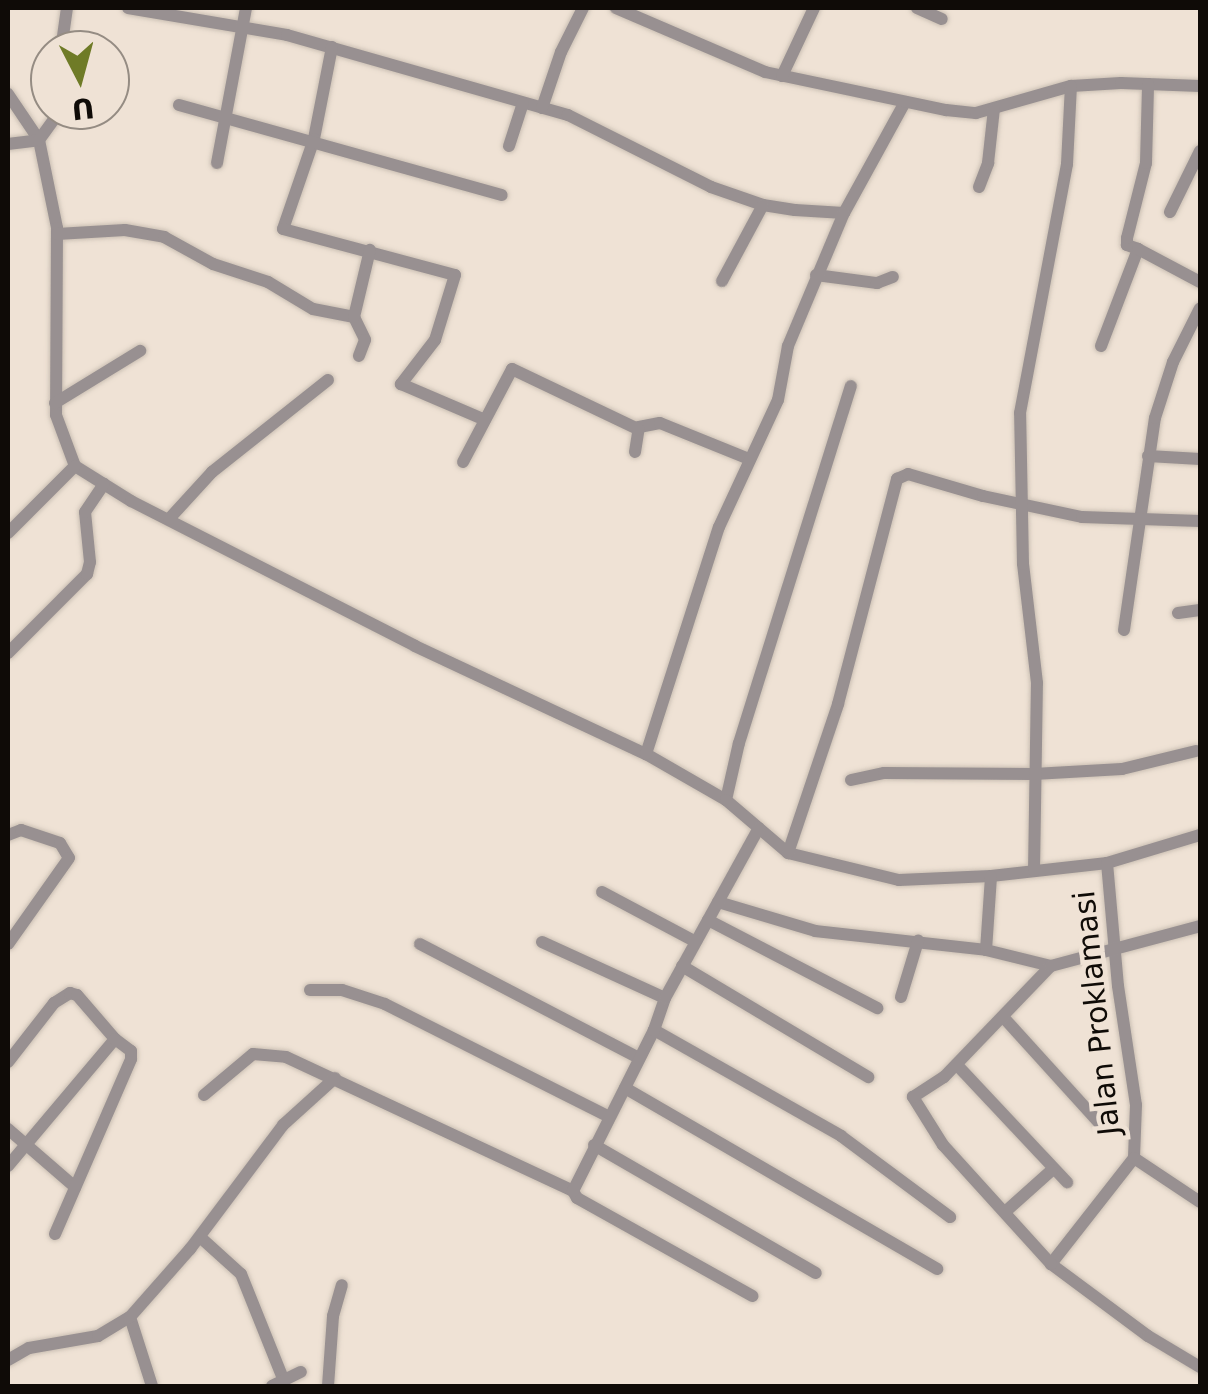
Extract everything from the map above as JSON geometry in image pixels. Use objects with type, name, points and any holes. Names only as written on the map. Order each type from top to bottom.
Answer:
[{"type":"street","points":[[128,8],[242,26],[332,47],[568,115],[710,186],[763,205],[844,213]]},
{"type":"street","points":[[217,163],[246,8]]},
{"type":"street","points":[[542,108],[560,52],[583,8]]},
{"type":"street","points":[[616,8],[739,64],[904,104],[976,113],[1071,86],[1200,86]]},
{"type":"street","points":[[782,76],[814,8]]},
{"type":"street","points":[[917,8],[942,19]]},
{"type":"street","points":[[332,47],[314,139],[283,229],[455,275],[435,340],[400,384],[485,420]]},
{"type":"street","points":[[1148,84],[1146,162],[1127,246],[1200,282]]},
{"type":"street","points":[[1034,872],[1036,683],[1019,501],[1020,413],[1067,164],[1071,86]]},
{"type":"street","points":[[8,94],[39,140],[57,234],[55,402],[75,466],[170,520],[415,646],[646,754],[726,800],[788,853],[899,880],[992,876],[1107,863],[1200,835]]},
{"type":"street","points":[[509,146],[523,103]]},
{"type":"street","points":[[646,754],[718,527],[778,400],[788,346],[844,213],[904,104]]},
{"type":"street","points":[[179,105],[314,139],[502,195]]},
{"type":"street","points":[[979,187],[988,163],[994,109]]},
{"type":"street","points":[[8,144],[39,140],[46,130]]},
{"type":"street","points":[[1170,212],[1200,151]]},
{"type":"street","points":[[722,282],[763,205]]},
{"type":"street","points":[[57,234],[124,230],[164,237],[213,264],[268,282],[313,309],[354,318]]},
{"type":"street","points":[[1101,346],[1138,249]]},
{"type":"street","points":[[360,356],[365,340],[354,318],[370,250]]},
{"type":"street","points":[[816,276],[877,284],[893,276]]},
{"type":"street","points":[[1124,630],[1148,456],[1174,362],[1200,308]]},
{"type":"street","points":[[55,402],[140,351]]},
{"type":"street","points":[[463,462],[512,369],[638,428],[660,423],[749,459]]},
{"type":"street","points":[[170,520],[212,472],[328,380]]},
{"type":"street","points":[[726,800],[739,743],[851,386]]},
{"type":"street","points":[[636,452],[638,428]]},
{"type":"street","points":[[1148,456],[1200,459]]},
{"type":"street","points":[[8,534],[75,466]]},
{"type":"street","points":[[788,853],[838,704],[897,480],[908,474],[1082,517],[1200,521]]},
{"type":"street","points":[[8,652],[86,574],[90,562],[85,512],[104,484]]},
{"type":"street","points":[[1178,613],[1200,610]]},
{"type":"street","points":[[850,780],[884,773],[1034,774],[1122,769],[1196,752]]},
{"type":"street","points":[[573,1191],[682,966],[759,828]]},
{"type":"street","points":[[8,835],[22,830],[60,844],[69,858],[8,944]]},
{"type":"street","name":"Jalan Proklamasi","points":[[1107,863],[1136,1105],[1134,1158]]},
{"type":"street","points":[[986,950],[992,876]]},
{"type":"street","points":[[602,892],[696,942]]},
{"type":"street","points":[[718,902],[816,932],[986,950],[1051,966],[1200,926]]},
{"type":"street","points":[[708,920],[878,1008]]},
{"type":"street","points":[[902,997],[918,941]]},
{"type":"street","points":[[542,942],[666,998]]},
{"type":"street","points":[[420,944],[639,1058]]},
{"type":"street","points":[[682,966],[868,1077]]},
{"type":"street","points":[[1051,966],[957,1065],[913,1098],[943,1145],[1050,1264],[1148,1336],[1200,1367]]},
{"type":"street","points":[[310,990],[342,990],[374,1000],[608,1116]]},
{"type":"street","points":[[8,1062],[54,1002],[70,993],[77,995],[115,1039],[131,1051],[131,1059],[55,1234]]},
{"type":"street","points":[[1004,1018],[1103,1127]]},
{"type":"street","points":[[654,1030],[841,1136],[950,1217]]},
{"type":"street","points":[[8,1166],[115,1039]]},
{"type":"street","points":[[204,1095],[253,1054],[286,1057],[573,1191],[577,1198],[752,1296]]},
{"type":"street","points":[[957,1065],[1067,1182]]},
{"type":"street","points":[[8,1360],[29,1348],[98,1336],[130,1317],[200,1236],[283,1125],[334,1078]]},
{"type":"street","points":[[624,1088],[938,1269]]},
{"type":"street","points":[[8,1129],[75,1187]]},
{"type":"street","points":[[594,1145],[816,1273]]},
{"type":"street","points":[[1050,1264],[1134,1158],[1200,1202]]},
{"type":"street","points":[[1005,1212],[1052,1170]]},
{"type":"street","points":[[200,1236],[240,1274],[278,1384],[302,1372]]},
{"type":"street","points":[[328,1386],[330,1334],[342,1285]]},
{"type":"street","points":[[130,1317],[152,1386]]}]
